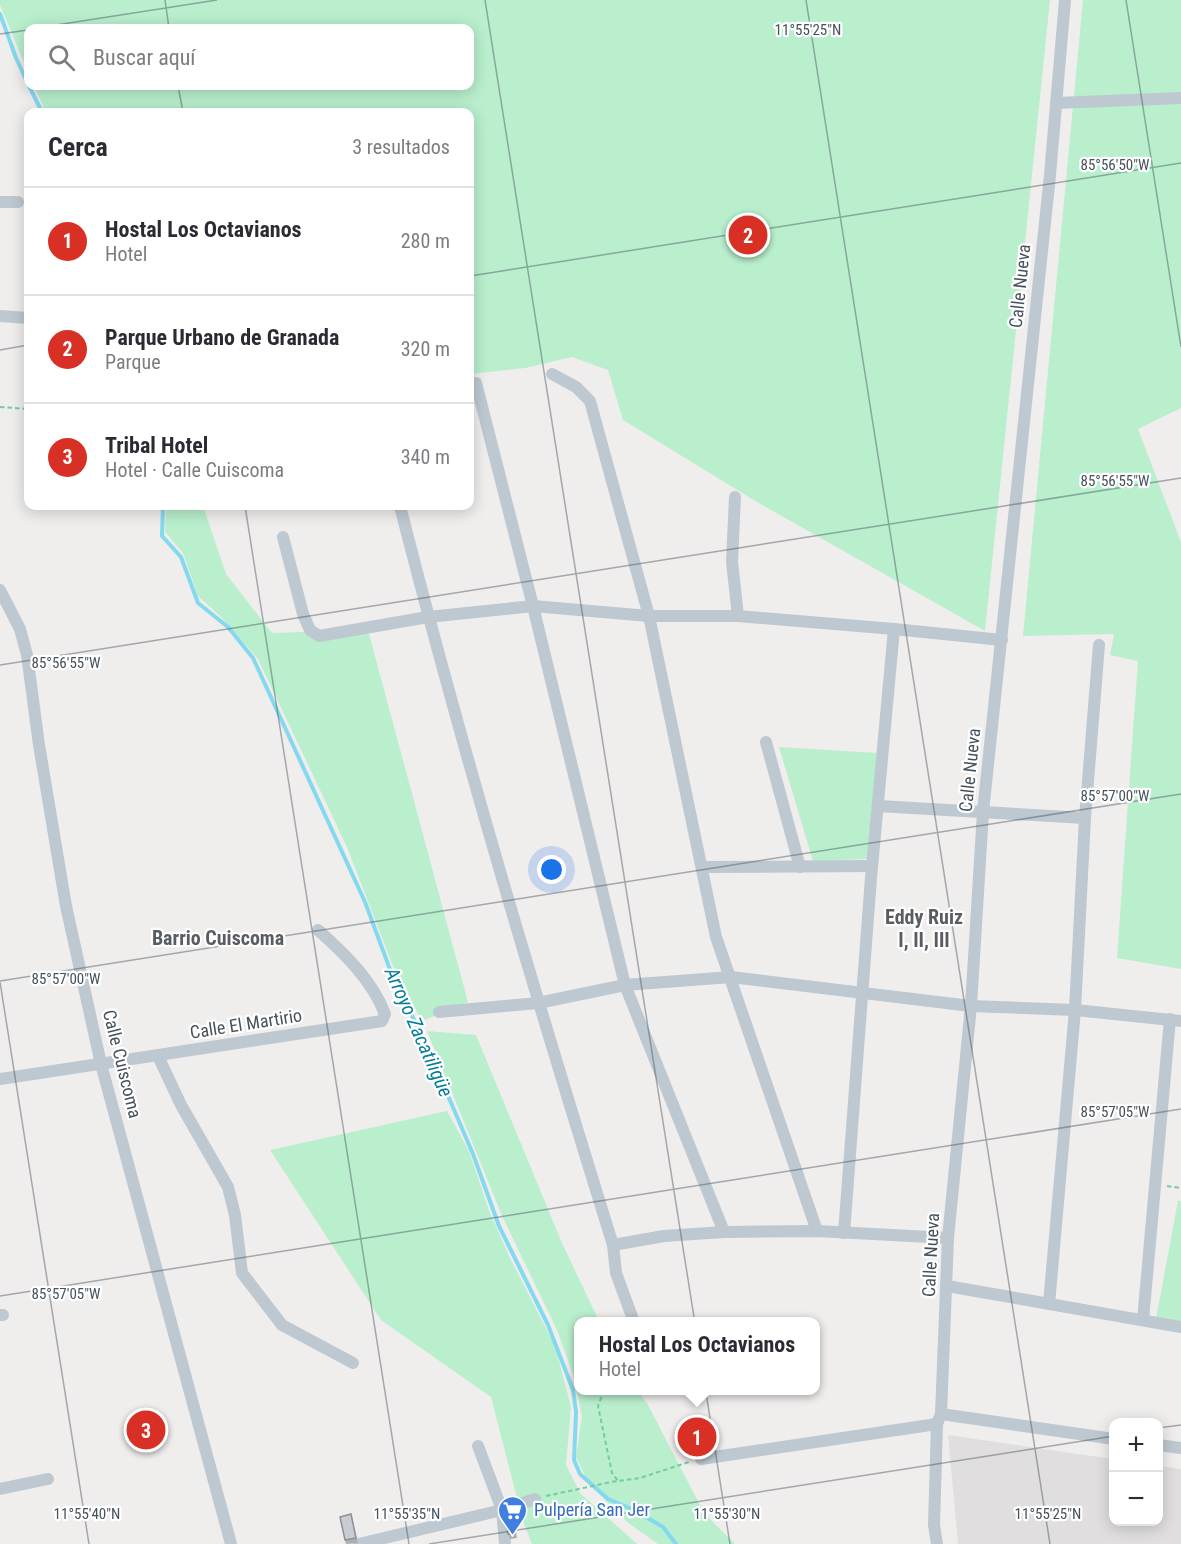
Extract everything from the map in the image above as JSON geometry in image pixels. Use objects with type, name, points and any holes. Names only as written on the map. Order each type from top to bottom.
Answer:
[{"type":"street","name":"Calle Nueva","points":[[937,1544],[934,1525],[948,1238],[970,1006],[984,812],[1065,0]]},
{"type":"street","points":[[1056,103],[1181,98]]},
{"type":"street","points":[[0,202],[18,202]]},
{"type":"street","points":[[0,316],[24,318]]},
{"type":"street","points":[[552,374],[576,387],[590,401],[649,616],[716,937],[817,1231]]},
{"type":"street","points":[[476,383],[625,985],[724,1232]]},
{"type":"street","points":[[735,497],[732,561],[738,616]]},
{"type":"street","points":[[401,510],[428,617],[538,1003],[613,1245],[616,1273],[632,1317]]},
{"type":"street","points":[[283,537],[303,614],[310,630],[319,636],[428,617],[533,606],[649,616],[738,616],[894,628],[1002,640]]},
{"type":"street","name":"Calle Cuiscoma","points":[[0,590],[20,629],[27,655],[39,745],[66,906],[102,1064],[231,1544]]},
{"type":"street","points":[[844,1233],[872,866],[894,628]]},
{"type":"street","points":[[1049,1304],[1075,1010],[1085,818],[1099,645]]},
{"type":"street","points":[[766,742],[800,867]]},
{"type":"street","points":[[878,806],[1085,818]]},
{"type":"street","points":[[702,867],[872,866]]},
{"type":"street","name":"Calle El Martirio","points":[[0,1079],[382,1021],[385,1014],[380,999],[347,956],[318,930]]},
{"type":"street","points":[[439,1012],[538,1003],[625,985],[731,977],[970,1006],[1075,1010],[1175,1020],[1143,1320]]},
{"type":"street","points":[[158,1056],[181,1105],[228,1187],[235,1215],[242,1273],[282,1325],[353,1363]]},
{"type":"street","points":[[613,1245],[664,1236],[724,1232],[817,1231],[948,1238]]},
{"type":"street","points":[[947,1286],[1181,1327]]},
{"type":"street","points":[[701,1459],[939,1419],[1109,1439]]},
{"type":"street","points":[[478,1446],[502,1510],[505,1544]]},
{"type":"street","points":[[1163,1446],[1181,1448]]},
{"type":"street","points":[[0,1489],[48,1479]]},
{"type":"street","points":[[358,1544],[502,1510],[535,1499]]},
{"type":"path","points":[[0,407],[24,409]]},
{"type":"path","points":[[601,1395],[598,1406],[612,1473],[618,1481]]},
{"type":"path","points":[[535,1499],[639,1478],[701,1459]]},
{"type":"shaded area","points":[[948,1435],[1109,1458],[1109,1526],[1163,1526],[1163,1467],[1181,1469],[1181,1544],[958,1544]]},
{"type":"green space","points":[[0,0],[1050,0],[985,631],[757,502],[623,420],[608,370],[572,357],[525,368],[474,374],[474,108],[44,108],[36,90],[474,90],[474,24],[24,24],[24,62]]},
{"type":"green space","points":[[1083,0],[1181,0],[1181,408],[1138,429],[1181,542],[1181,969],[1117,958],[1138,661],[1110,655],[1114,634],[1023,636]]},
{"type":"green space","points":[[166,510],[204,510],[226,574],[272,633],[368,630],[468,1002],[422,1021],[396,974],[347,847],[258,659],[220,616],[198,596],[183,553],[165,532]]},
{"type":"green space","points":[[779,747],[877,753],[867,859],[813,861]]},
{"type":"green space","points":[[427,1031],[476,1035],[562,1243],[597,1317],[574,1317],[574,1377],[557,1330],[503,1218]]},
{"type":"green space","points":[[447,1111],[469,1151],[488,1208],[510,1258],[555,1346],[571,1407],[566,1465],[580,1493],[637,1544],[532,1544],[523,1521],[491,1397],[381,1320],[270,1150]]},
{"type":"green space","points":[[1178,1201],[1181,1201],[1181,1323],[1156,1319]]},
{"type":"green space","points":[[578,1395],[641,1395],[704,1513],[735,1544],[658,1544],[627,1522],[589,1484],[576,1457],[582,1417]]},
{"type":"building","points":[[351,1514],[356,1538],[345,1540],[340,1517]]},
{"type":"building","points":[[514,1527],[515,1533],[508,1534],[507,1528]]},
{"type":"waterway","name":"Arroyo Zacatiligüe","points":[[0,14],[24,75]]},
{"type":"waterway","name":"Arroyo Zacatiligüe","points":[[31,90],[40,108]]},
{"type":"waterway","name":"Arroyo Zacatiligüe","points":[[163,510],[162,536],[181,557],[198,603],[228,627],[253,658],[365,902],[395,983],[421,1033],[473,1154],[499,1226],[548,1325],[573,1390],[576,1412],[574,1460],[580,1474],[608,1499],[634,1510],[663,1527],[676,1544]]},
{"type":"place","name":"Parque Urbano de Granada","points":[[748,235]]},
{"type":"place","name":"Tribal Hotel","points":[[146,1430]]},
{"type":"place","name":"Hostal Los Octavianos","points":[[697,1437]]},
{"type":"place","name":"Pulpería San Jer","points":[[513,1536]]},
{"type":"district","name":"Eddy Ruiz I, II, III","points":[[924,928]]},
{"type":"district","name":"Barrio Cuiscoma","points":[[218,938]]}]
